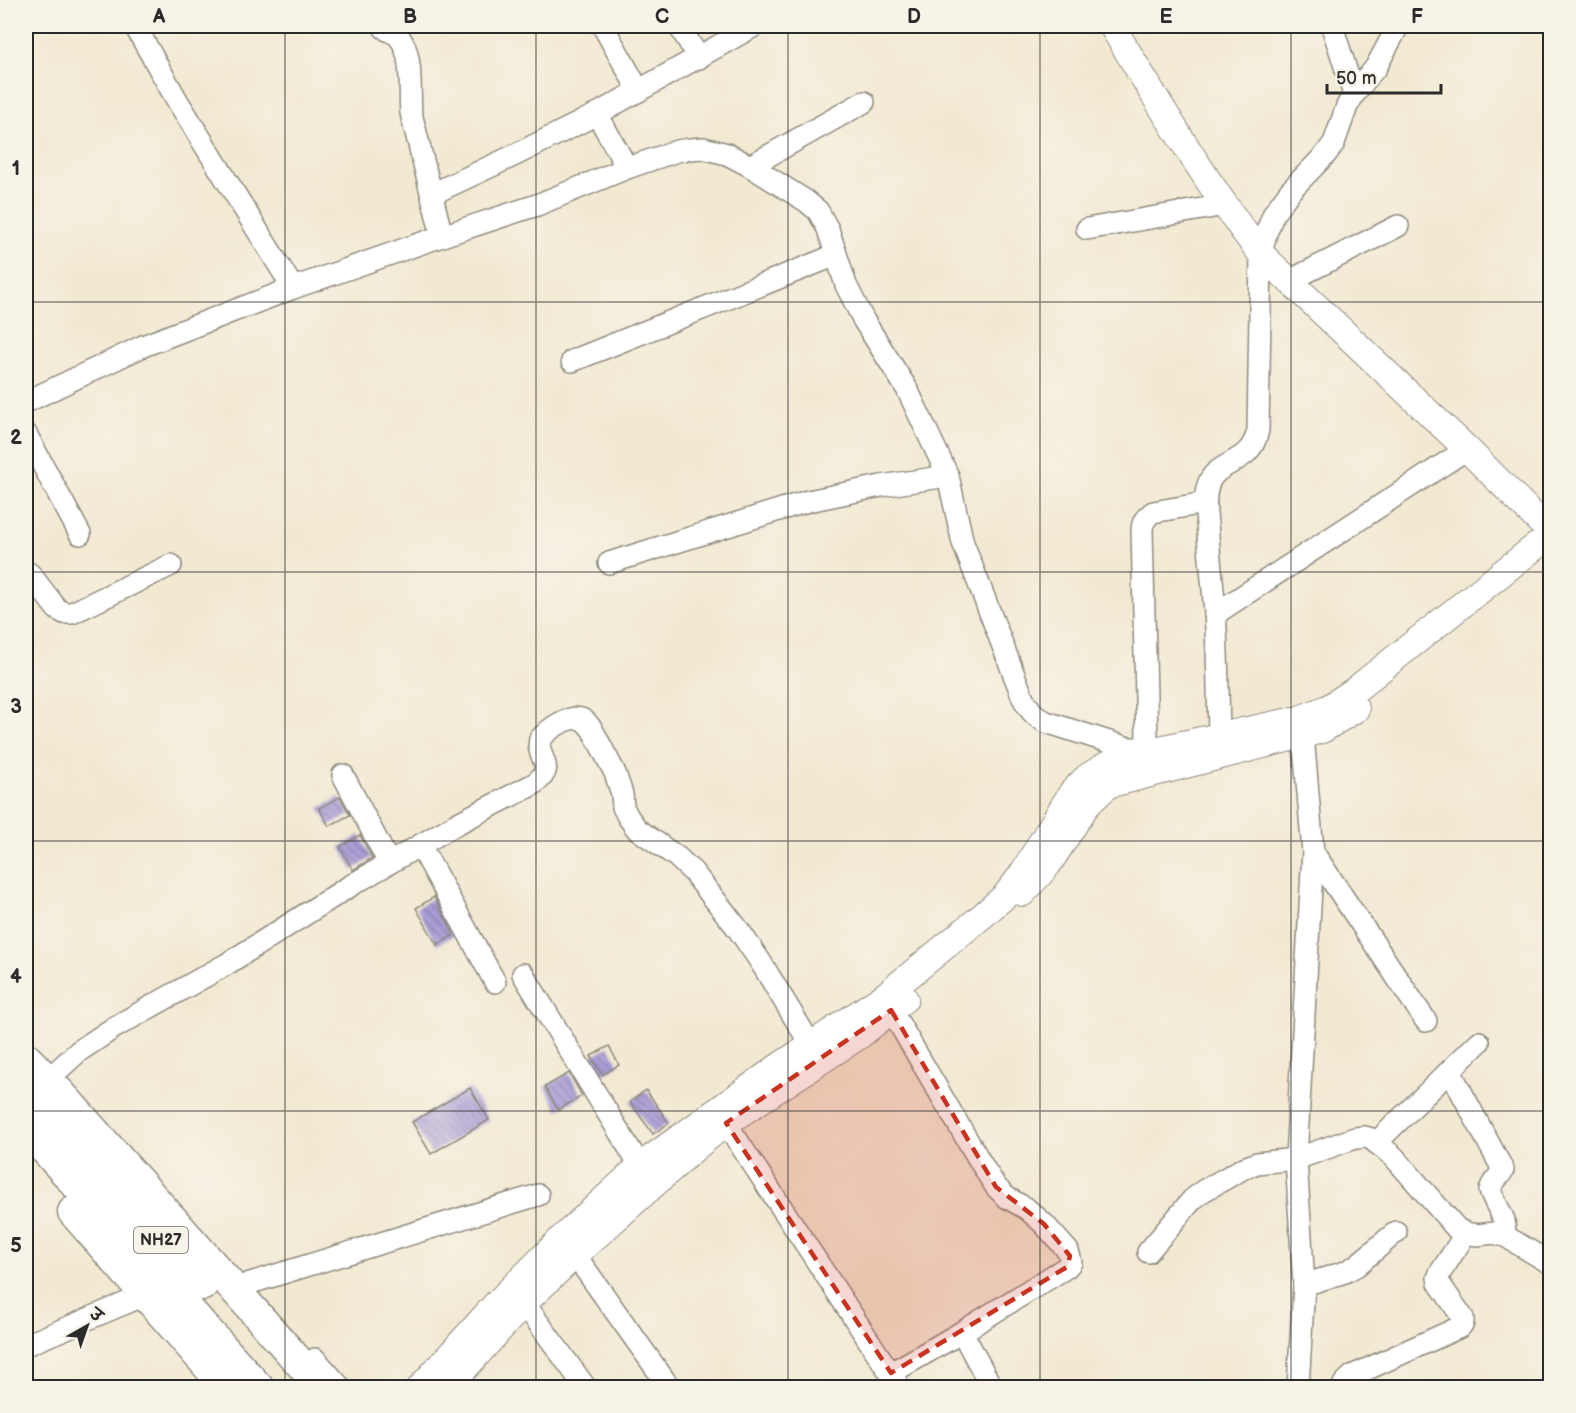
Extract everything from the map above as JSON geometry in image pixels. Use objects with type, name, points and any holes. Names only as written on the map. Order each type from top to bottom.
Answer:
[{"type":"highway","points":[[26,1058],[62,1095],[322,1388]]},
{"type":"highway","name":"NH27","points":[[26,1094],[294,1388]]},
{"type":"highway","name":"NH27","points":[[26,1131],[259,1388]]},
{"type":"highway","points":[[26,1158],[227,1388]]},
{"type":"main road","points":[[1112,26],[1187,148],[1261,254],[1467,449],[1545,540]]},
{"type":"main road","points":[[447,1388],[524,1303],[696,1147],[726,1123],[862,1034],[991,928],[1048,865],[1087,806],[1108,785],[1322,730],[1380,693],[1545,540]]},
{"type":"main road","points":[[420,1388],[495,1305],[562,1238],[640,1166],[718,1109],[883,996],[1005,896],[1020,877],[1072,792],[1087,777],[1106,765],[1138,754],[1299,719],[1328,708],[1355,690],[1545,540]]},
{"type":"street","points":[[135,26],[177,100],[293,288]]},
{"type":"street","points":[[383,26],[385,30],[397,35],[405,49],[411,75],[409,96],[411,113],[442,236]]},
{"type":"street","points":[[603,26],[639,91]]},
{"type":"street","points":[[679,26],[699,58]]},
{"type":"street","points":[[432,194],[597,114],[754,26]]},
{"type":"street","points":[[1332,26],[1354,94]]},
{"type":"street","points":[[1219,736],[1215,614],[1205,503],[1208,484],[1213,477],[1245,456],[1256,440],[1261,254],[1266,233],[1274,213],[1290,191],[1334,143],[1347,106],[1376,67],[1398,26]]},
{"type":"street","points":[[750,166],[864,102]]},
{"type":"street","points":[[597,114],[627,168]]},
{"type":"street","points":[[26,402],[143,346],[293,288],[537,205],[627,168],[676,151],[703,148],[727,154],[750,166],[818,211],[828,229],[846,285],[864,321],[907,389],[948,476],[963,543],[1023,698],[1036,717],[1128,748],[1145,745],[1147,740],[1143,522],[1153,512],[1205,503]]},
{"type":"street","points":[[1087,229],[1225,205]]},
{"type":"street","points":[[1289,281],[1398,226]]},
{"type":"street","points":[[572,361],[836,255]]},
{"type":"street","points":[[26,434],[80,534]]},
{"type":"street","points":[[1215,614],[1467,449]]},
{"type":"street","points":[[609,563],[808,501],[881,486],[948,476]]},
{"type":"street","points":[[26,572],[57,609],[64,613],[72,613],[171,565]]},
{"type":"street","points":[[56,1072],[79,1051],[115,1027],[227,964],[420,844],[534,784],[542,778],[546,769],[539,747],[540,739],[570,719],[582,720],[592,729],[615,773],[628,818],[637,829],[677,857],[693,872],[760,961],[811,1045]]},
{"type":"street","points":[[1299,1388],[1304,1285],[1296,1158],[1313,852],[1303,735]]},
{"type":"street","points":[[343,775],[388,863]]},
{"type":"street","points":[[420,844],[495,982]]},
{"type":"street","points":[[1313,852],[1426,1021]]},
{"type":"street","points":[[523,974],[640,1166]]},
{"type":"street","points":[[726,1123],[895,1380],[962,1332],[1066,1267],[1071,1262],[1068,1251],[1044,1224],[1027,1209],[1006,1197],[996,1187],[891,1011]]},
{"type":"street","points":[[26,1041],[102,1119],[341,1388]]},
{"type":"street","points":[[1376,1143],[1479,1042]]},
{"type":"street","points":[[1450,1071],[1503,1170],[1490,1186],[1490,1191],[1504,1220],[1505,1236]]},
{"type":"street","points":[[1148,1252],[1184,1208],[1203,1191],[1244,1168],[1257,1163],[1296,1158],[1355,1138],[1365,1137],[1372,1139],[1394,1157],[1457,1229],[1477,1235],[1494,1233],[1505,1236],[1551,1263]]},
{"type":"street","points":[[247,1284],[538,1195]]},
{"type":"street","points":[[1304,1285],[1356,1266],[1396,1232]]},
{"type":"street","points":[[1343,1388],[1352,1376],[1460,1327],[1463,1318],[1439,1283],[1438,1278],[1466,1233]]},
{"type":"street","points":[[575,1255],[670,1388]]},
{"type":"street","points":[[26,1345],[145,1295]]},
{"type":"street","points":[[524,1303],[586,1388]]},
{"type":"street","points":[[962,1332],[992,1388]]},
{"type":"highlighted area","points":[[891,1010],[996,1187],[1044,1224],[1070,1256],[1067,1267],[891,1373],[726,1123]]},
{"type":"building","points":[[340,797],[350,815],[329,826],[319,808]]},
{"type":"building","points":[[360,835],[372,858],[353,870],[340,847]]},
{"type":"building","points":[[434,897],[454,935],[437,945],[416,908]]},
{"type":"building","points":[[609,1046],[619,1065],[602,1075],[591,1056]]},
{"type":"building","points":[[569,1073],[582,1096],[558,1110],[545,1087]]},
{"type":"building","points":[[470,1088],[489,1120],[431,1154],[412,1122]]},
{"type":"building","points":[[646,1090],[669,1123],[653,1134],[630,1102]]}]
